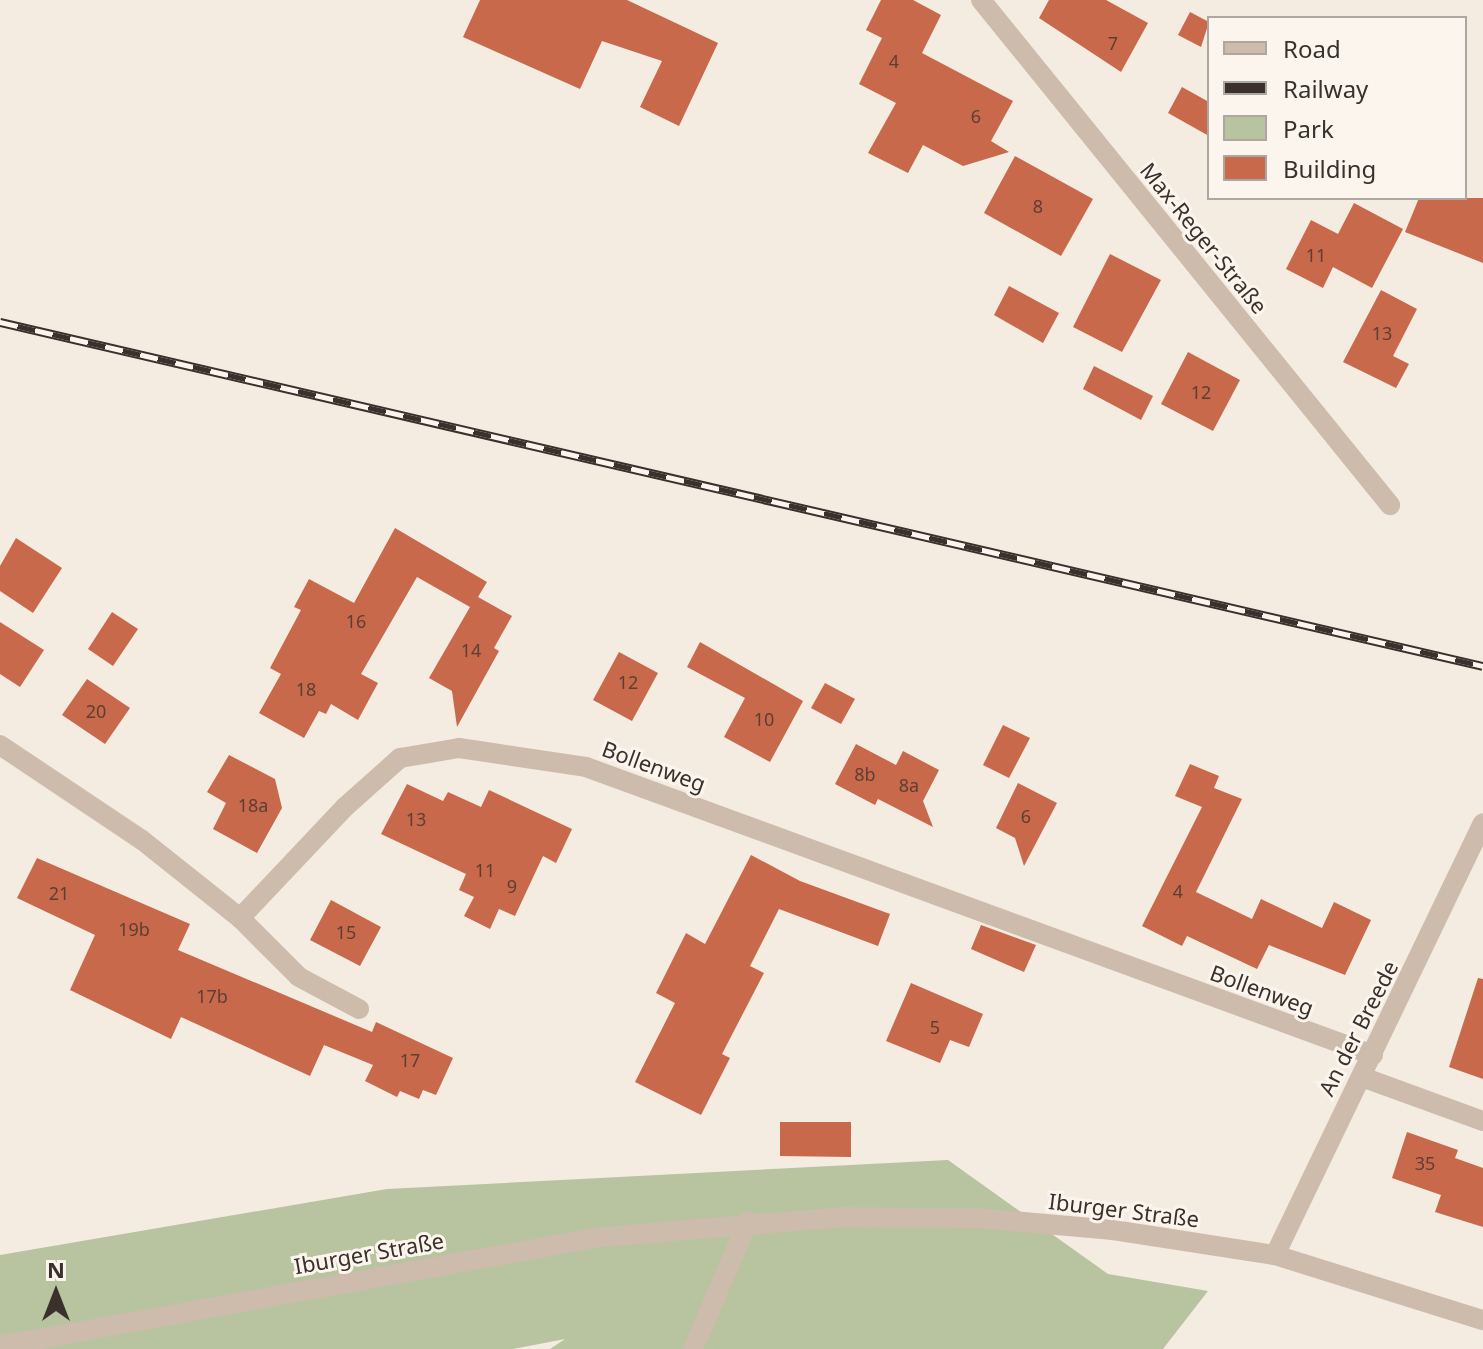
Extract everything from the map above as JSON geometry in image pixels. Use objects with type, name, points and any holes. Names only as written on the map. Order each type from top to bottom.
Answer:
[{"type":"street","name":"Max-Reger-Straße","points":[[981,0],[1390,505]]},
{"type":"street","points":[[0,745],[142,840],[240,918],[299,977],[359,1009]]},
{"type":"street","name":"Bollenweg","points":[[240,918],[345,807],[400,758],[459,748],[586,767],[1373,1055]]},
{"type":"street","name":"An der Breede","points":[[1275,1255],[1373,1055],[1477,854],[1483,823]]},
{"type":"street","points":[[1362,1077],[1483,1121]]},
{"type":"street","name":"Iburger Straße","points":[[0,1346],[601,1237],[748,1221],[977,1218],[1113,1230],[1275,1255],[1483,1320]]},
{"type":"street","points":[[693,1349],[748,1221]]},
{"type":"green space","points":[[948,1160],[1108,1274],[1208,1291],[1163,1349],[550,1349],[565,1339],[513,1349],[0,1349],[0,1255],[387,1189]]},
{"type":"building","points":[[480,0],[627,0],[718,43],[679,126],[640,107],[662,61],[602,41],[580,89],[463,37]]},
{"type":"building","points":[[881,0],[913,0],[941,15],[922,53],[1013,101],[991,141],[1009,152],[963,166],[923,145],[908,173],[868,153],[896,103],[859,84],[882,38],[866,30]]},
{"type":"building","points":[[1049,0],[1106,0],[1148,23],[1121,72],[1039,18]]},
{"type":"building","points":[[1190,12],[1207,21],[1201,47],[1178,35]]},
{"type":"building","points":[[1182,87],[1207,101],[1207,135],[1168,113]]},
{"type":"building","points":[[1015,156],[1093,199],[1061,256],[984,213]]},
{"type":"building","points":[[1483,198],[1483,263],[1405,232],[1418,200]]},
{"type":"building","points":[[1354,203],[1403,229],[1372,288],[1333,267],[1323,288],[1286,269],[1311,220],[1338,234]]},
{"type":"building","points":[[1110,254],[1161,280],[1122,352],[1073,327]]},
{"type":"building","points":[[1009,286],[1059,313],[1043,343],[994,315]]},
{"type":"building","points":[[1381,290],[1417,309],[1393,356],[1409,364],[1396,388],[1343,362]]},
{"type":"building","points":[[1188,352],[1240,380],[1213,431],[1161,404]]},
{"type":"building","points":[[1094,366],[1153,396],[1141,420],[1083,389]]},
{"type":"building","points":[[395,528],[487,582],[478,597],[512,616],[494,648],[499,651],[457,727],[452,691],[429,678],[470,607],[417,577],[361,674],[378,683],[358,720],[331,704],[326,714],[319,711],[304,738],[259,713],[281,674],[270,668],[301,610],[294,607],[309,579],[354,603]]},
{"type":"building","points":[[16,538],[62,568],[33,613],[0,591],[0,566]]},
{"type":"building","points":[[112,612],[138,629],[113,666],[88,649]]},
{"type":"building","points":[[0,622],[44,650],[20,687],[0,674]]},
{"type":"building","points":[[700,642],[803,701],[770,762],[724,737],[745,698],[687,667]]},
{"type":"building","points":[[619,652],[658,673],[632,721],[593,700]]},
{"type":"building","points":[[87,679],[130,708],[105,744],[62,715]]},
{"type":"building","points":[[825,683],[855,699],[841,724],[811,708]]},
{"type":"building","points":[[1003,725],[1030,738],[1009,778],[983,765]]},
{"type":"building","points":[[856,744],[896,765],[903,751],[939,770],[923,801],[933,827],[878,799],[875,805],[835,784]]},
{"type":"building","points":[[229,755],[275,779],[282,808],[257,853],[213,829],[226,803],[207,792]]},
{"type":"building","points":[[1190,764],[1219,776],[1214,788],[1242,799],[1196,892],[1252,919],[1261,899],[1322,928],[1334,902],[1371,920],[1345,975],[1269,945],[1257,969],[1187,936],[1182,946],[1142,926],[1202,807],[1175,796]]},
{"type":"building","points":[[1018,783],[1057,803],[1024,866],[1015,838],[996,828]]},
{"type":"building","points":[[407,784],[443,801],[448,792],[481,807],[489,790],[572,829],[556,863],[543,856],[515,916],[499,909],[490,929],[464,916],[474,897],[459,890],[466,874],[381,834]]},
{"type":"building","points":[[751,855],[800,881],[890,914],[878,946],[779,909],[750,966],[764,973],[722,1054],[730,1058],[701,1115],[635,1082],[675,1003],[656,993],[686,933],[705,944]]},
{"type":"building","points":[[37,858],[190,924],[178,950],[372,1032],[376,1022],[453,1058],[436,1095],[423,1090],[419,1099],[400,1091],[397,1097],[365,1081],[373,1065],[324,1045],[310,1076],[181,1017],[171,1039],[70,990],[95,935],[17,898]]},
{"type":"building","points":[[331,900],[381,927],[360,966],[310,940]]},
{"type":"building","points":[[981,925],[1036,945],[1024,972],[971,949]]},
{"type":"building","points":[[1478,978],[1483,979],[1483,1079],[1449,1067]]},
{"type":"building","points":[[911,983],[983,1014],[969,1047],[950,1040],[940,1063],[886,1041]]},
{"type":"building","points":[[780,1122],[851,1122],[851,1157],[780,1156]]},
{"type":"building","points":[[1407,1132],[1458,1150],[1455,1158],[1483,1168],[1483,1227],[1435,1212],[1441,1195],[1392,1178]]},
{"type":"railway","points":[[0,322],[1483,666]]}]
